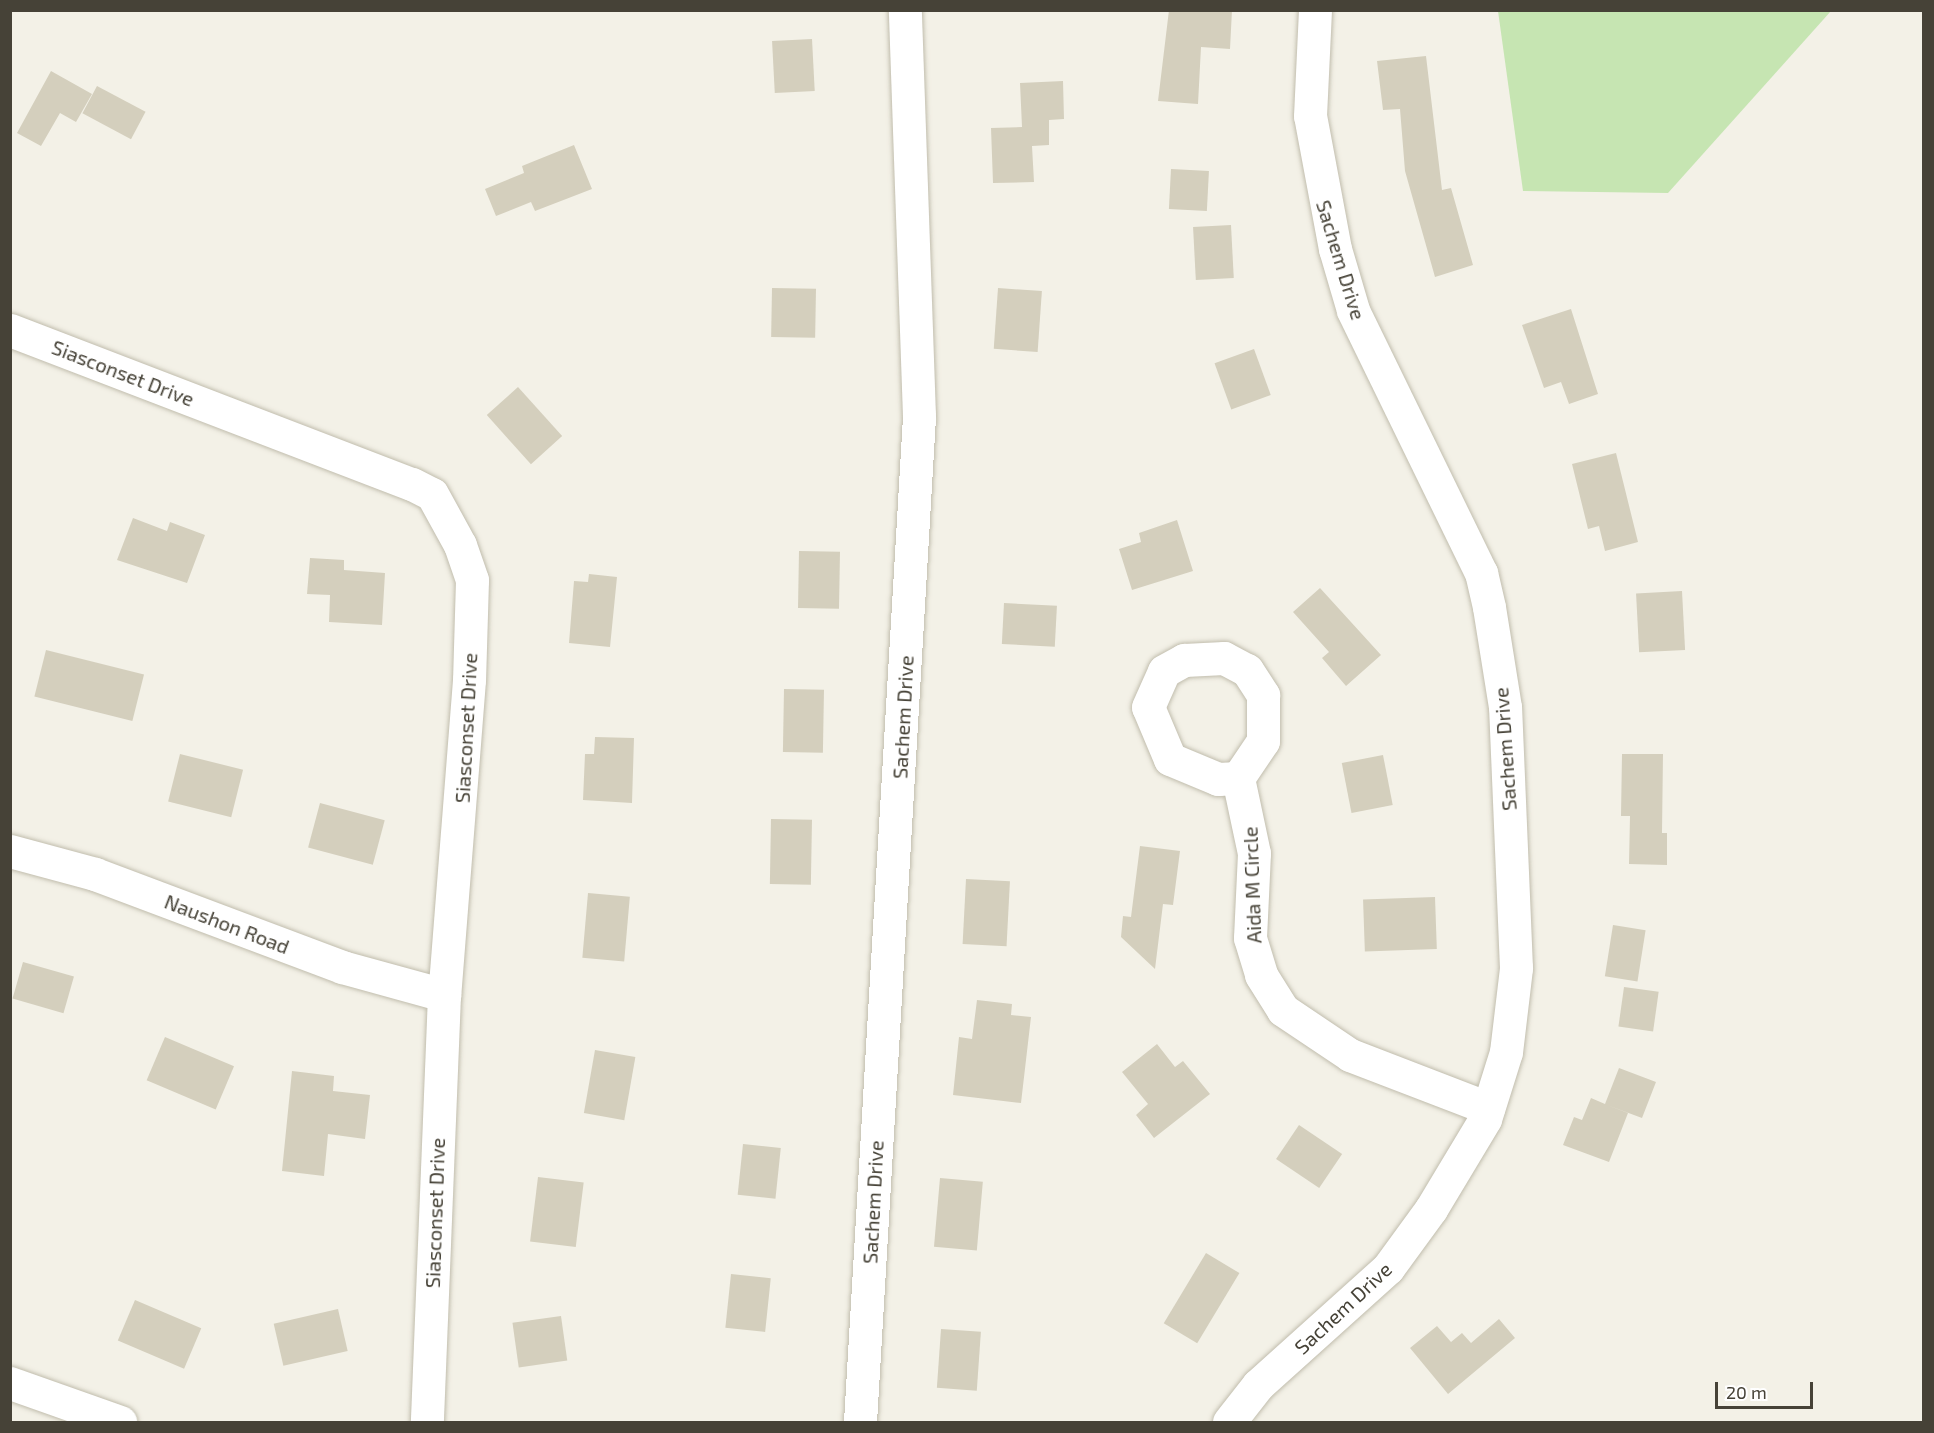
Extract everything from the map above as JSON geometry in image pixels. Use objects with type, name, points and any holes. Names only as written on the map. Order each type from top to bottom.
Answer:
[{"type":"street","name":"Sachem Drive","points":[[860,1422],[919,416],[905,10]]},
{"type":"street","name":"Sachem Drive","points":[[1229,1422],[1258,1385],[1388,1268],[1431,1209],[1488,1108],[1506,1052],[1516,968],[1505,707],[1481,573],[1353,310],[1330,230],[1310,116],[1315,10]]},
{"type":"street","name":"Siasconset Drive","points":[[10,330],[412,483],[432,494],[442,509],[472,580],[459,862],[444,995],[427,1422]]},
{"type":"street","name":"Aida M Circle","points":[[1238,778],[1254,854],[1250,938],[1262,975],[1283,1010],[1350,1055],[1488,1108]]},
{"type":"street","name":"Naushon Road","points":[[10,851],[95,874],[342,967],[444,995]]},
{"type":"street","points":[[10,1383],[120,1422]]},
{"type":"green space","points":[[1498,10],[1831,11],[1668,193],[1523,191]]},
{"type":"building","points":[[1169,10],[1232,10],[1230,49],[1201,47],[1198,104],[1158,101]]},
{"type":"building","points":[[812,39],[815,91],[775,93],[772,41]]},
{"type":"building","points":[[1426,56],[1442,190],[1451,188],[1473,265],[1435,277],[1405,171],[1400,109],[1383,110],[1377,61]]},
{"type":"building","points":[[51,71],[92,94],[76,122],[60,113],[41,146],[17,133]]},
{"type":"building","points":[[1063,81],[1064,119],[1049,120],[1049,145],[1032,146],[1034,182],[993,183],[991,128],[1022,127],[1020,83]]},
{"type":"building","points":[[97,86],[146,112],[131,139],[82,113]]},
{"type":"building","points":[[574,145],[592,189],[535,211],[531,202],[496,216],[485,189],[524,173],[522,166]]},
{"type":"building","points":[[1171,169],[1209,171],[1207,211],[1169,209]]},
{"type":"building","points":[[1231,225],[1234,278],[1196,280],[1193,227]]},
{"type":"building","points":[[772,288],[816,289],[815,338],[771,337]]},
{"type":"building","points":[[998,288],[1042,291],[1038,352],[994,349]]},
{"type":"building","points":[[1571,309],[1598,394],[1569,404],[1561,382],[1544,388],[1522,325]]},
{"type":"building","points":[[1254,349],[1271,395],[1231,409],[1215,363]]},
{"type":"building","points":[[518,387],[562,436],[531,464],[487,415]]},
{"type":"building","points":[[1616,453],[1638,542],[1605,551],[1599,526],[1588,529],[1572,464]]},
{"type":"building","points":[[133,518],[167,531],[170,522],[205,535],[187,583],[117,560]]},
{"type":"building","points":[[1177,520],[1193,571],[1132,590],[1119,549],[1141,542],[1139,533]]},
{"type":"building","points":[[799,551],[840,552],[839,609],[798,608]]},
{"type":"building","points":[[310,558],[344,560],[344,570],[385,573],[382,625],[329,622],[330,595],[307,594]]},
{"type":"building","points":[[589,574],[617,577],[610,647],[569,643],[574,581],[588,582]]},
{"type":"building","points":[[1320,588],[1381,655],[1346,686],[1322,658],[1329,652],[1293,612]]},
{"type":"building","points":[[1682,591],[1685,650],[1639,652],[1636,593]]},
{"type":"building","points":[[1004,603],[1057,606],[1055,647],[1002,644]]},
{"type":"building","points":[[46,650],[144,674],[132,721],[34,697]]},
{"type":"building","points":[[784,689],[824,690],[823,753],[783,752]]},
{"type":"building","points":[[595,737],[634,738],[632,803],[583,800],[585,754],[594,754]]},
{"type":"building","points":[[180,754],[243,770],[231,817],[168,802]]},
{"type":"building","points":[[1622,754],[1663,754],[1662,833],[1667,833],[1667,865],[1629,864],[1630,816],[1621,816]]},
{"type":"building","points":[[1383,755],[1393,805],[1352,813],[1342,763]]},
{"type":"building","points":[[320,803],[385,820],[373,865],[308,847]]},
{"type":"building","points":[[771,819],[812,820],[811,885],[770,884]]},
{"type":"building","points":[[1140,846],[1180,851],[1173,905],[1163,904],[1155,969],[1121,937],[1123,916],[1131,917]]},
{"type":"building","points":[[966,879],[1010,881],[1007,946],[963,944]]},
{"type":"building","points":[[588,893],[630,897],[624,961],[582,958]]},
{"type":"building","points":[[1435,897],[1437,949],[1365,951],[1363,900]]},
{"type":"building","points":[[1613,925],[1646,930],[1637,982],[1605,976]]},
{"type":"building","points":[[23,962],[74,977],[63,1013],[13,999]]},
{"type":"building","points":[[1624,987],[1659,992],[1653,1031],[1618,1027]]},
{"type":"building","points":[[977,1000],[1012,1004],[1011,1015],[1031,1017],[1021,1103],[953,1095],[959,1037],[972,1039]]},
{"type":"building","points":[[165,1037],[234,1066],[216,1110],[147,1080]]},
{"type":"building","points":[[1157,1044],[1175,1067],[1183,1061],[1210,1094],[1154,1138],[1136,1115],[1148,1104],[1122,1072]]},
{"type":"building","points":[[595,1050],[635,1057],[624,1120],[584,1113]]},
{"type":"building","points":[[1619,1068],[1656,1082],[1642,1118],[1607,1105],[1628,1113],[1609,1162],[1563,1145],[1574,1117],[1582,1120],[1591,1098],[1605,1104]]},
{"type":"building","points":[[292,1071],[334,1076],[333,1091],[370,1095],[365,1139],[328,1134],[324,1176],[282,1171]]},
{"type":"building","points":[[1299,1125],[1342,1154],[1319,1188],[1276,1159]]},
{"type":"building","points":[[743,1144],[781,1148],[775,1199],[738,1195]]},
{"type":"building","points":[[538,1177],[584,1183],[576,1247],[530,1242]]},
{"type":"building","points":[[940,1178],[983,1182],[977,1250],[934,1247]]},
{"type":"building","points":[[1206,1253],[1239,1273],[1197,1343],[1164,1323]]},
{"type":"building","points":[[731,1274],[771,1278],[765,1332],[725,1328]]},
{"type":"building","points":[[135,1300],[201,1328],[184,1369],[118,1341]]},
{"type":"building","points":[[338,1309],[348,1351],[283,1366],[274,1324]]},
{"type":"building","points":[[561,1316],[567,1361],[519,1367],[512,1323]]},
{"type":"building","points":[[1499,1319],[1515,1338],[1448,1394],[1410,1348],[1437,1326],[1451,1342],[1462,1333],[1471,1343]]},
{"type":"building","points":[[941,1329],[981,1332],[977,1391],[937,1388]]}]
